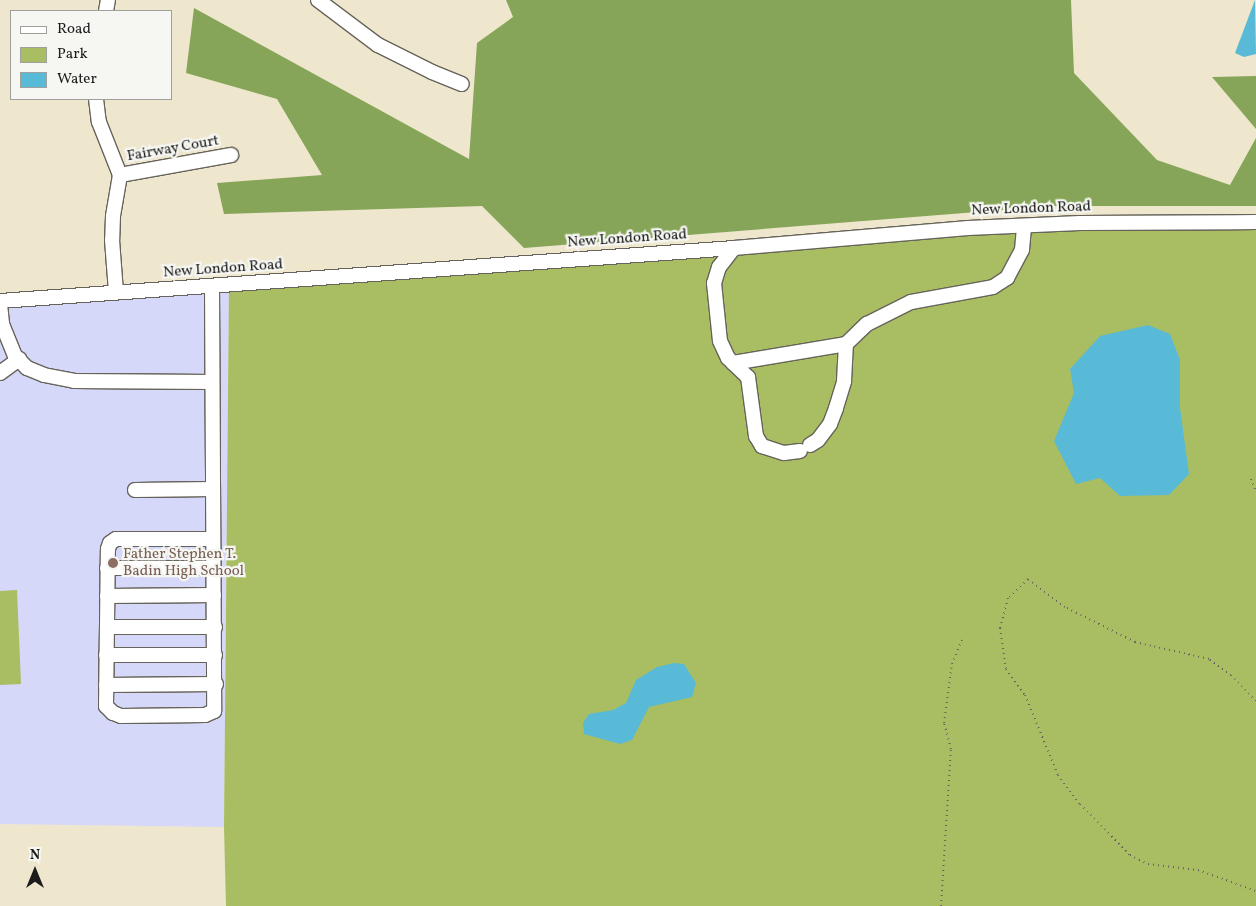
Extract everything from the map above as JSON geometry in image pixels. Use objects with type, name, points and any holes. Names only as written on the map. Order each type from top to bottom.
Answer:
[{"type":"street","points":[[318,0],[378,45],[432,72],[462,84]]},
{"type":"street","points":[[96,100],[99,122],[120,175],[113,216],[112,240],[116,292]]},
{"type":"street","name":"Fairway Court","points":[[120,175],[231,155]]},
{"type":"street","name":"New London Road","points":[[0,303],[116,292],[734,248],[929,231],[1080,223],[1256,222]]},
{"type":"street","points":[[733,363],[846,344],[867,324],[911,302],[993,287],[1007,278],[1022,250],[1024,226]]},
{"type":"street","points":[[734,248],[719,267],[714,283],[720,341],[733,363],[748,377],[756,436],[762,446],[784,453],[805,448],[818,440],[830,424],[836,408],[844,380],[846,344]]},
{"type":"street","points":[[212,286],[212,489],[216,684],[214,711],[205,715],[121,716],[113,714],[106,706],[107,568],[110,543],[116,539],[213,540]]},
{"type":"street","points":[[0,303],[2,324],[7,341],[18,359],[27,368],[58,380],[212,382]]},
{"type":"street","points":[[0,373],[18,359]]},
{"type":"street","points":[[135,490],[212,489]]},
{"type":"street","points":[[107,568],[213,568]]},
{"type":"street","points":[[107,596],[214,595]]},
{"type":"street","points":[[107,627],[214,627]]},
{"type":"street","points":[[106,655],[215,655]]},
{"type":"street","points":[[106,685],[216,684]]},
{"type":"path","points":[[1251,479],[1256,492]]},
{"type":"path","points":[[1256,701],[1231,676],[1209,659],[1135,642],[1065,607],[1028,579],[1008,598],[1000,628],[1006,669],[1025,695],[1058,775],[1080,804],[1130,855],[1148,864],[1198,870],[1256,891]]},
{"type":"path","points":[[941,906],[951,749],[944,723],[952,664],[963,637]]},
{"type":"shaded area","name":"Father Stephen T. Badin High School","points":[[229,285],[224,827],[0,824],[0,301]]},
{"type":"green space","points":[[506,0],[1071,0],[1074,73],[1157,160],[1230,185],[1256,138],[1256,206],[1052,206],[524,248],[482,206],[224,214],[217,183],[322,175],[277,99],[186,73],[194,8],[469,159],[477,43],[513,17]]},
{"type":"green space","points":[[1256,76],[1256,129],[1212,77]]},
{"type":"green space","points":[[1256,222],[1256,906],[226,906],[224,827],[229,285],[968,228]]},
{"type":"green space","points":[[17,590],[21,684],[0,685],[0,591]]},
{"type":"water","points":[[1255,0],[1256,54],[1244,57],[1235,53]]},
{"type":"water","points":[[1148,325],[1170,334],[1180,360],[1180,408],[1189,474],[1169,495],[1120,496],[1100,478],[1076,484],[1054,441],[1074,393],[1070,369],[1100,336]]},
{"type":"water","points":[[674,663],[684,664],[696,683],[692,697],[649,707],[632,740],[620,744],[584,734],[583,723],[589,714],[613,710],[626,703],[636,680],[657,667]]},
{"type":"place","name":"Father Stephen T. Badin High School","points":[[113,563]]}]
